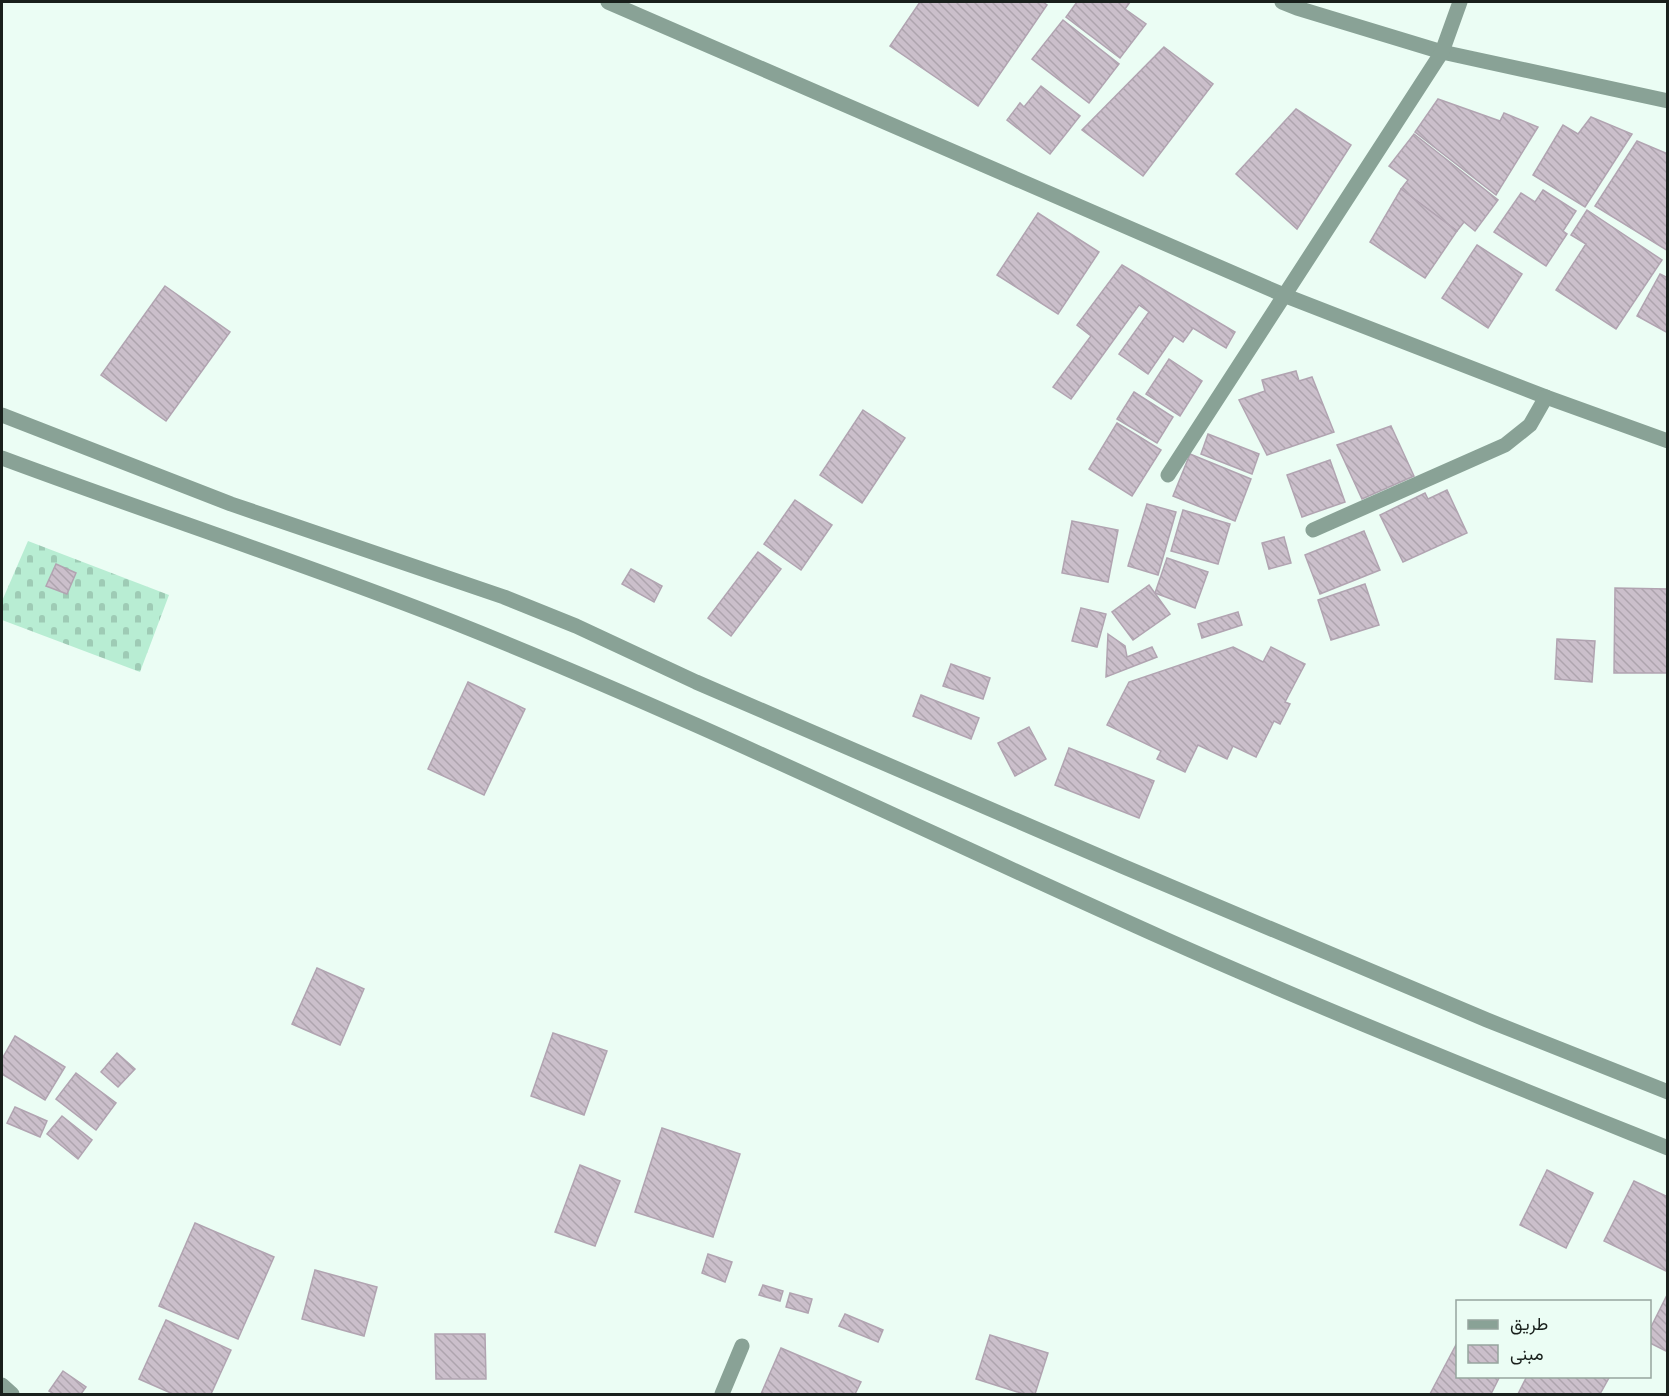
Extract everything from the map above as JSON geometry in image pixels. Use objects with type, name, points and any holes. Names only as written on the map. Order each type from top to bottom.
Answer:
[{"type":"street","points":[[608,2],[1286,296],[1546,397],[1668,441]]},
{"type":"street","points":[[1282,2],[1442,51],[1668,101]]},
{"type":"street","points":[[1168,475],[1286,296],[1442,51],[1460,2]]},
{"type":"street","points":[[1313,530],[1505,445],[1530,425],[1546,397]]},
{"type":"street","points":[[2,415],[231,504],[462,582],[565,622],[696,682],[1133,871],[1487,1020],[1668,1092]]},
{"type":"street","points":[[2,458],[314,569],[486,636],[700,728],[1169,940],[1392,1035],[1668,1148]]},
{"type":"street","points":[[722,1395],[742,1346]]},
{"type":"street","points":[[2,1385],[12,1395]]},
{"type":"green space","points":[[28,541],[169,595],[140,672],[2,620],[2,601]]},
{"type":"building","points":[[920,2],[1043,2],[1047,5],[978,106],[890,46]]},
{"type":"building","points":[[1077,2],[1130,2],[1125,9],[1146,24],[1120,58],[1066,17]]},
{"type":"building","points":[[1063,20],[1119,64],[1089,103],[1032,59]]},
{"type":"building","points":[[1164,47],[1213,84],[1143,176],[1082,130]]},
{"type":"building","points":[[1041,86],[1080,116],[1050,154],[1007,120],[1020,103],[1024,107]]},
{"type":"building","points":[[1438,99],[1500,121],[1504,113],[1538,127],[1496,195],[1415,132]]},
{"type":"building","points":[[1296,109],[1351,145],[1297,229],[1236,174]]},
{"type":"building","points":[[1591,117],[1632,134],[1585,207],[1533,175],[1563,125],[1578,134]]},
{"type":"building","points":[[1414,134],[1498,200],[1475,231],[1464,222],[1457,231],[1401,189],[1408,180],[1389,166]]},
{"type":"building","points":[[1637,141],[1668,154],[1668,251],[1595,206]]},
{"type":"building","points":[[1401,189],[1457,231],[1425,278],[1370,242]]},
{"type":"building","points":[[1543,190],[1576,211],[1563,231],[1567,234],[1546,266],[1494,232],[1521,193],[1535,202]]},
{"type":"building","points":[[1587,210],[1662,260],[1616,329],[1556,290],[1586,244],[1571,235]]},
{"type":"building","points":[[1038,213],[1099,252],[1058,314],[997,275]]},
{"type":"building","points":[[1477,245],[1522,274],[1488,328],[1442,298]]},
{"type":"building","points":[[1122,265],[1235,332],[1226,348],[1193,328],[1183,342],[1174,336],[1148,374],[1119,354],[1149,312],[1139,305],[1071,399],[1053,387],[1091,336],[1077,325]]},
{"type":"building","points":[[1660,274],[1668,278],[1668,333],[1637,316]]},
{"type":"building","points":[[165,286],[230,332],[166,421],[101,375]]},
{"type":"building","points":[[1169,359],[1202,381],[1180,416],[1146,394]]},
{"type":"building","points":[[1296,371],[1299,381],[1312,377],[1334,432],[1267,455],[1239,400],[1265,391],[1262,380]]},
{"type":"building","points":[[1134,392],[1173,417],[1157,443],[1117,419]]},
{"type":"building","points":[[863,410],[905,438],[862,503],[820,475]]},
{"type":"building","points":[[1117,423],[1161,450],[1132,496],[1089,469]]},
{"type":"building","points":[[1391,426],[1414,476],[1362,499],[1337,445]]},
{"type":"building","points":[[1208,434],[1259,454],[1252,474],[1201,454]]},
{"type":"building","points":[[1190,454],[1251,479],[1235,521],[1173,496]]},
{"type":"building","points":[[1330,460],[1345,502],[1302,517],[1287,475]]},
{"type":"building","points":[[1447,490],[1467,533],[1403,562],[1380,515],[1425,493],[1428,499]]},
{"type":"building","points":[[795,500],[832,525],[801,570],[764,544]]},
{"type":"building","points":[[1147,504],[1176,512],[1158,575],[1128,566]]},
{"type":"building","points":[[1183,510],[1230,524],[1218,564],[1171,551]]},
{"type":"building","points":[[1072,521],[1118,530],[1108,582],[1062,573]]},
{"type":"building","points":[[1364,531],[1380,570],[1320,594],[1305,555]]},
{"type":"building","points":[[1284,537],[1291,563],[1269,569],[1262,543]]},
{"type":"building","points":[[758,552],[781,569],[731,636],[708,618]]},
{"type":"building","points":[[1167,558],[1208,572],[1195,608],[1155,593]]},
{"type":"building","points":[[56,564],[76,573],[67,594],[46,586]]},
{"type":"building","points":[[631,569],[662,586],[654,602],[622,584]]},
{"type":"building","points":[[1365,584],[1379,625],[1331,640],[1318,600]]},
{"type":"building","points":[[1149,585],[1170,614],[1133,640],[1112,612]]},
{"type":"building","points":[[1615,588],[1668,589],[1668,673],[1614,673]]},
{"type":"building","points":[[1081,608],[1106,614],[1097,647],[1072,641]]},
{"type":"building","points":[[1238,612],[1242,625],[1202,638],[1198,624]]},
{"type":"building","points":[[1108,634],[1125,646],[1127,657],[1152,647],[1157,657],[1106,677]]},
{"type":"building","points":[[1557,639],[1595,641],[1592,682],[1555,679]]},
{"type":"building","points":[[1233,647],[1263,662],[1271,647],[1305,664],[1285,702],[1290,704],[1280,724],[1274,721],[1256,757],[1233,746],[1227,759],[1198,745],[1185,772],[1157,759],[1161,751],[1107,725],[1129,682]]},
{"type":"building","points":[[951,664],[990,678],[983,699],[943,686]]},
{"type":"building","points":[[468,682],[525,709],[484,795],[428,769]]},
{"type":"building","points":[[921,695],[979,718],[971,739],[913,716]]},
{"type":"building","points":[[1029,727],[1046,759],[1015,776],[998,743]]},
{"type":"building","points":[[1069,748],[1154,781],[1139,818],[1055,785]]},
{"type":"building","points":[[317,968],[364,989],[340,1045],[292,1024]]},
{"type":"building","points":[[553,1033],[607,1051],[584,1115],[531,1096]]},
{"type":"building","points":[[15,1036],[65,1067],[45,1100],[2,1074],[2,1059]]},
{"type":"building","points":[[117,1053],[135,1069],[118,1087],[101,1072]]},
{"type":"building","points":[[76,1073],[116,1103],[96,1130],[56,1099]]},
{"type":"building","points":[[15,1107],[47,1121],[40,1137],[7,1123]]},
{"type":"building","points":[[62,1116],[92,1140],[78,1159],[47,1134]]},
{"type":"building","points":[[662,1128],[740,1154],[713,1237],[635,1212]]},
{"type":"building","points":[[580,1165],[620,1181],[595,1246],[555,1232]]},
{"type":"building","points":[[1547,1170],[1593,1193],[1566,1248],[1520,1225]]},
{"type":"building","points":[[1634,1181],[1668,1197],[1668,1272],[1604,1241]]},
{"type":"building","points":[[195,1223],[274,1257],[238,1339],[159,1306]]},
{"type":"building","points":[[708,1254],[732,1262],[725,1282],[702,1273]]},
{"type":"building","points":[[315,1270],[377,1287],[364,1336],[302,1319]]},
{"type":"building","points":[[763,1285],[783,1291],[780,1301],[759,1295]]},
{"type":"building","points":[[790,1293],[812,1299],[808,1313],[786,1307]]},
{"type":"building","points":[[1668,1293],[1668,1352],[1651,1344],[1651,1327]]},
{"type":"building","points":[[845,1314],[883,1330],[878,1342],[839,1326]]},
{"type":"building","points":[[166,1320],[231,1350],[211,1394],[173,1394],[139,1379]]},
{"type":"building","points":[[435,1334],[485,1334],[486,1379],[436,1379]]},
{"type":"building","points":[[990,1335],[1048,1353],[1035,1394],[1024,1394],[976,1379]]},
{"type":"building","points":[[1456,1345],[1456,1378],[1499,1378],[1491,1394],[1430,1394]]},
{"type":"building","points":[[781,1348],[861,1382],[855,1394],[761,1394]]},
{"type":"building","points":[[63,1371],[86,1387],[81,1394],[54,1394],[49,1391]]},
{"type":"building","points":[[1526,1378],[1609,1378],[1600,1394],[1518,1394]]}]
